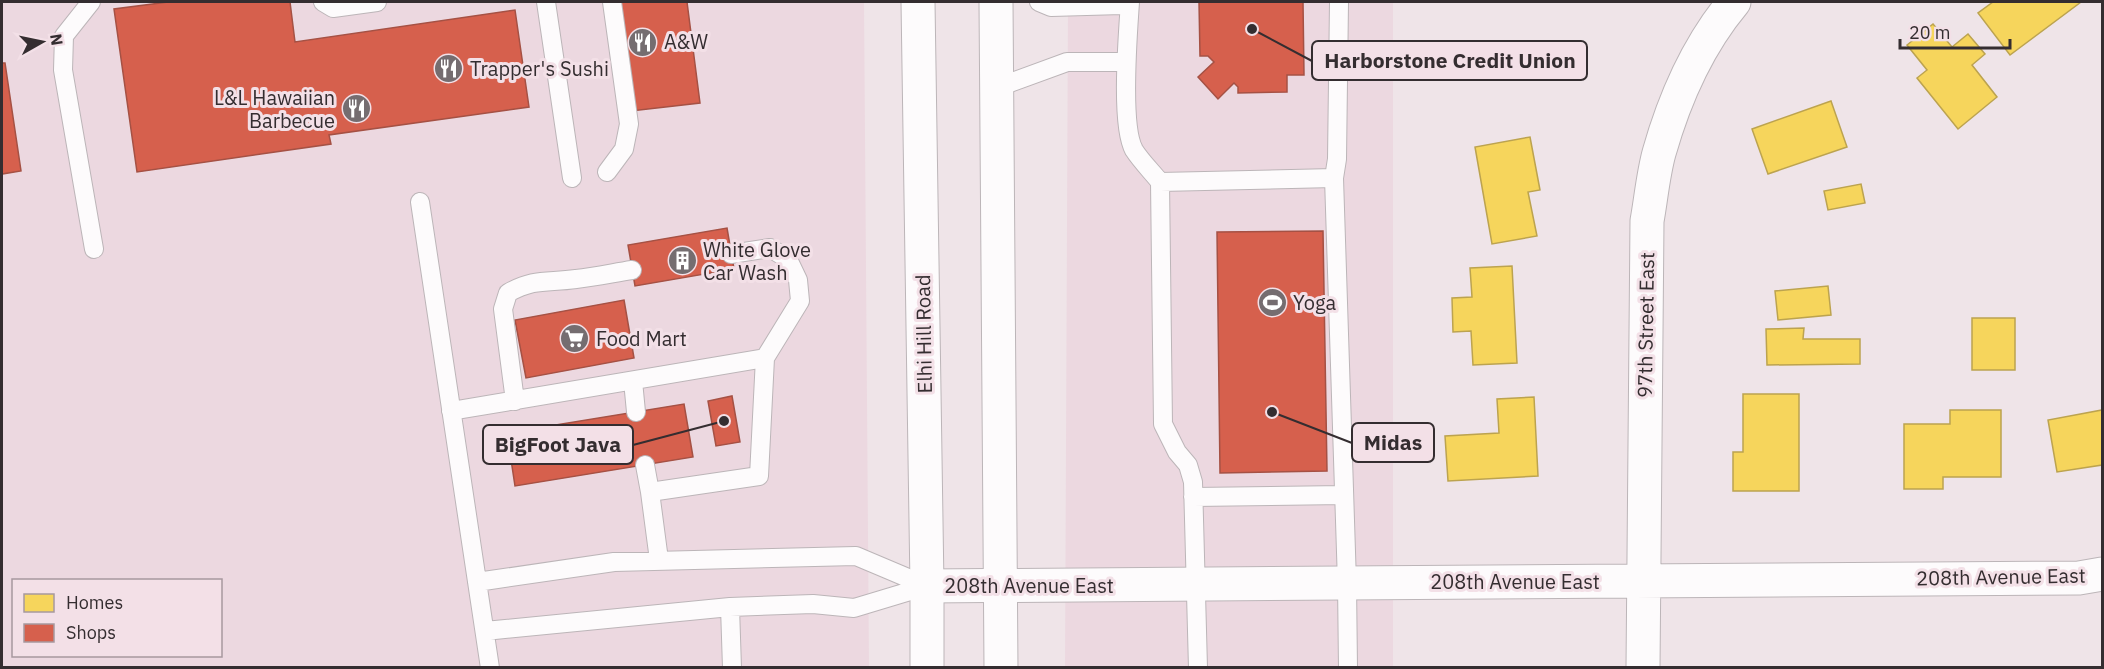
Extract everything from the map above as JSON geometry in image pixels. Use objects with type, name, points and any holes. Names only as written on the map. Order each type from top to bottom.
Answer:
[{"type":"street","name":"Elhi Hill Road","points":[[918,2],[927,668]]},
{"type":"street","points":[[996,2],[1001,668]]},
{"type":"street","name":"97th Street East","points":[[1643,668],[1647,221],[1659,155],[1680,91],[1712,32],[1734,2]]},
{"type":"street","name":"208th Avenue East","points":[[927,586],[2079,578],[2103,574]]},
{"type":"lane","points":[[91,2],[64,36],[63,70],[94,249]]},
{"type":"lane","points":[[323,2],[333,8],[377,2]]},
{"type":"lane","points":[[546,2],[572,178]]},
{"type":"lane","points":[[607,172],[624,149],[629,124],[612,2]]},
{"type":"lane","points":[[1039,2],[1051,7],[1122,5],[1124,2]]},
{"type":"lane","points":[[1130,2],[1126,62],[1128,128],[1133,148],[1160,183],[1163,424],[1177,452],[1188,465],[1193,482],[1198,668]]},
{"type":"lane","points":[[1338,2],[1337,159],[1334,178],[1348,668]]},
{"type":"lane","points":[[996,88],[1067,62],[1126,62]]},
{"type":"lane","points":[[1160,183],[1334,178]]},
{"type":"lane","points":[[420,202],[490,668]]},
{"type":"lane","points":[[650,492],[759,477],[765,358],[800,301],[798,280],[788,259],[770,248],[731,254]]},
{"type":"lane","points":[[515,401],[503,309],[507,293],[542,280],[573,280],[632,270]]},
{"type":"lane","points":[[451,411],[765,358]]},
{"type":"lane","points":[[633,381],[636,412]]},
{"type":"lane","points":[[645,465],[659,560]]},
{"type":"lane","points":[[1193,497],[1344,495]]},
{"type":"lane","points":[[477,582],[614,562],[855,556],[927,586]]},
{"type":"lane","points":[[485,631],[730,607],[813,604],[854,608],[927,586]]},
{"type":"lane","points":[[730,607],[732,668]]},
{"type":"shaded area","points":[[2,2],[864,2],[869,667],[2,667]]},
{"type":"shaded area","points":[[1068,2],[1393,2],[1393,667],[1065,668]]},
{"type":"building: Homes","points":[[1993,2],[2081,2],[2010,55],[1978,13]]},
{"type":"building: Homes","points":[[1933,24],[1952,47],[1968,34],[1985,54],[1972,65],[1997,97],[1958,129],[1917,78],[1927,70],[1907,45]]},
{"type":"building: Homes","points":[[1831,101],[1847,147],[1768,174],[1752,129]]},
{"type":"building: Homes","points":[[1530,137],[1540,190],[1528,192],[1537,236],[1492,244],[1475,147]]},
{"type":"building: Homes","points":[[1861,184],[1865,203],[1828,210],[1824,191]]},
{"type":"building: Homes","points":[[1512,266],[1517,363],[1473,365],[1471,331],[1453,332],[1452,298],[1472,297],[1470,268]]},
{"type":"building: Homes","points":[[1828,286],[1831,315],[1778,320],[1775,291]]},
{"type":"building: Homes","points":[[1972,318],[2015,318],[2015,370],[1972,370]]},
{"type":"building: Homes","points":[[1804,328],[1803,339],[1860,339],[1860,364],[1767,365],[1766,329]]},
{"type":"building: Homes","points":[[1743,394],[1799,394],[1799,491],[1733,491],[1733,452],[1743,452]]},
{"type":"building: Homes","points":[[1534,397],[1538,476],[1448,481],[1445,436],[1499,433],[1497,399]]},
{"type":"building: Homes","points":[[1950,410],[2001,410],[2001,477],[1943,477],[1943,489],[1904,489],[1904,424],[1950,424]]},
{"type":"building: Homes","points":[[2102,410],[2102,465],[2057,472],[2048,420]]},
{"type":"building: Shops","points":[[168,2],[290,2],[295,42],[515,10],[529,107],[329,135],[331,144],[137,172],[114,9]]},
{"type":"building: Shops","points":[[616,2],[687,2],[700,103],[631,111]]},
{"type":"building: Shops","points":[[1199,2],[1303,2],[1304,75],[1287,75],[1287,92],[1238,93],[1238,87],[1234,83],[1218,99],[1198,77],[1214,62],[1208,56],[1200,56]]},
{"type":"building: Shops","points":[[2,63],[5,63],[21,171],[2,174]]},
{"type":"building: Shops","name":"White Glove Car Wash","points":[[727,228],[734,269],[635,286],[628,245]]},
{"type":"building: Shops","points":[[1323,231],[1327,471],[1220,473],[1217,232]]},
{"type":"building: Shops","name":"Food Mart","points":[[624,300],[634,358],[526,378],[515,320]]},
{"type":"building: Shops","points":[[732,396],[740,442],[716,446],[708,401]]},
{"type":"building: Shops","points":[[684,404],[693,457],[515,486],[507,433]]},
{"type":"place","name":"Harborstone Credit Union","points":[[1252,29]]},
{"type":"place","name":"A&W","points":[[643,42]]},
{"type":"place","name":"Trapper's Sushi","points":[[449,69]]},
{"type":"place","name":"L&L Hawaiian Barbecue","points":[[356,109]]},
{"type":"place","name":"White Glove Car Wash","points":[[682,261]]},
{"type":"place","name":"Yoga","points":[[1272,303]]},
{"type":"place","name":"Food Mart","points":[[575,339]]},
{"type":"place","name":"Midas","points":[[1272,412]]},
{"type":"place","name":"BigFoot Java","points":[[724,421]]}]
